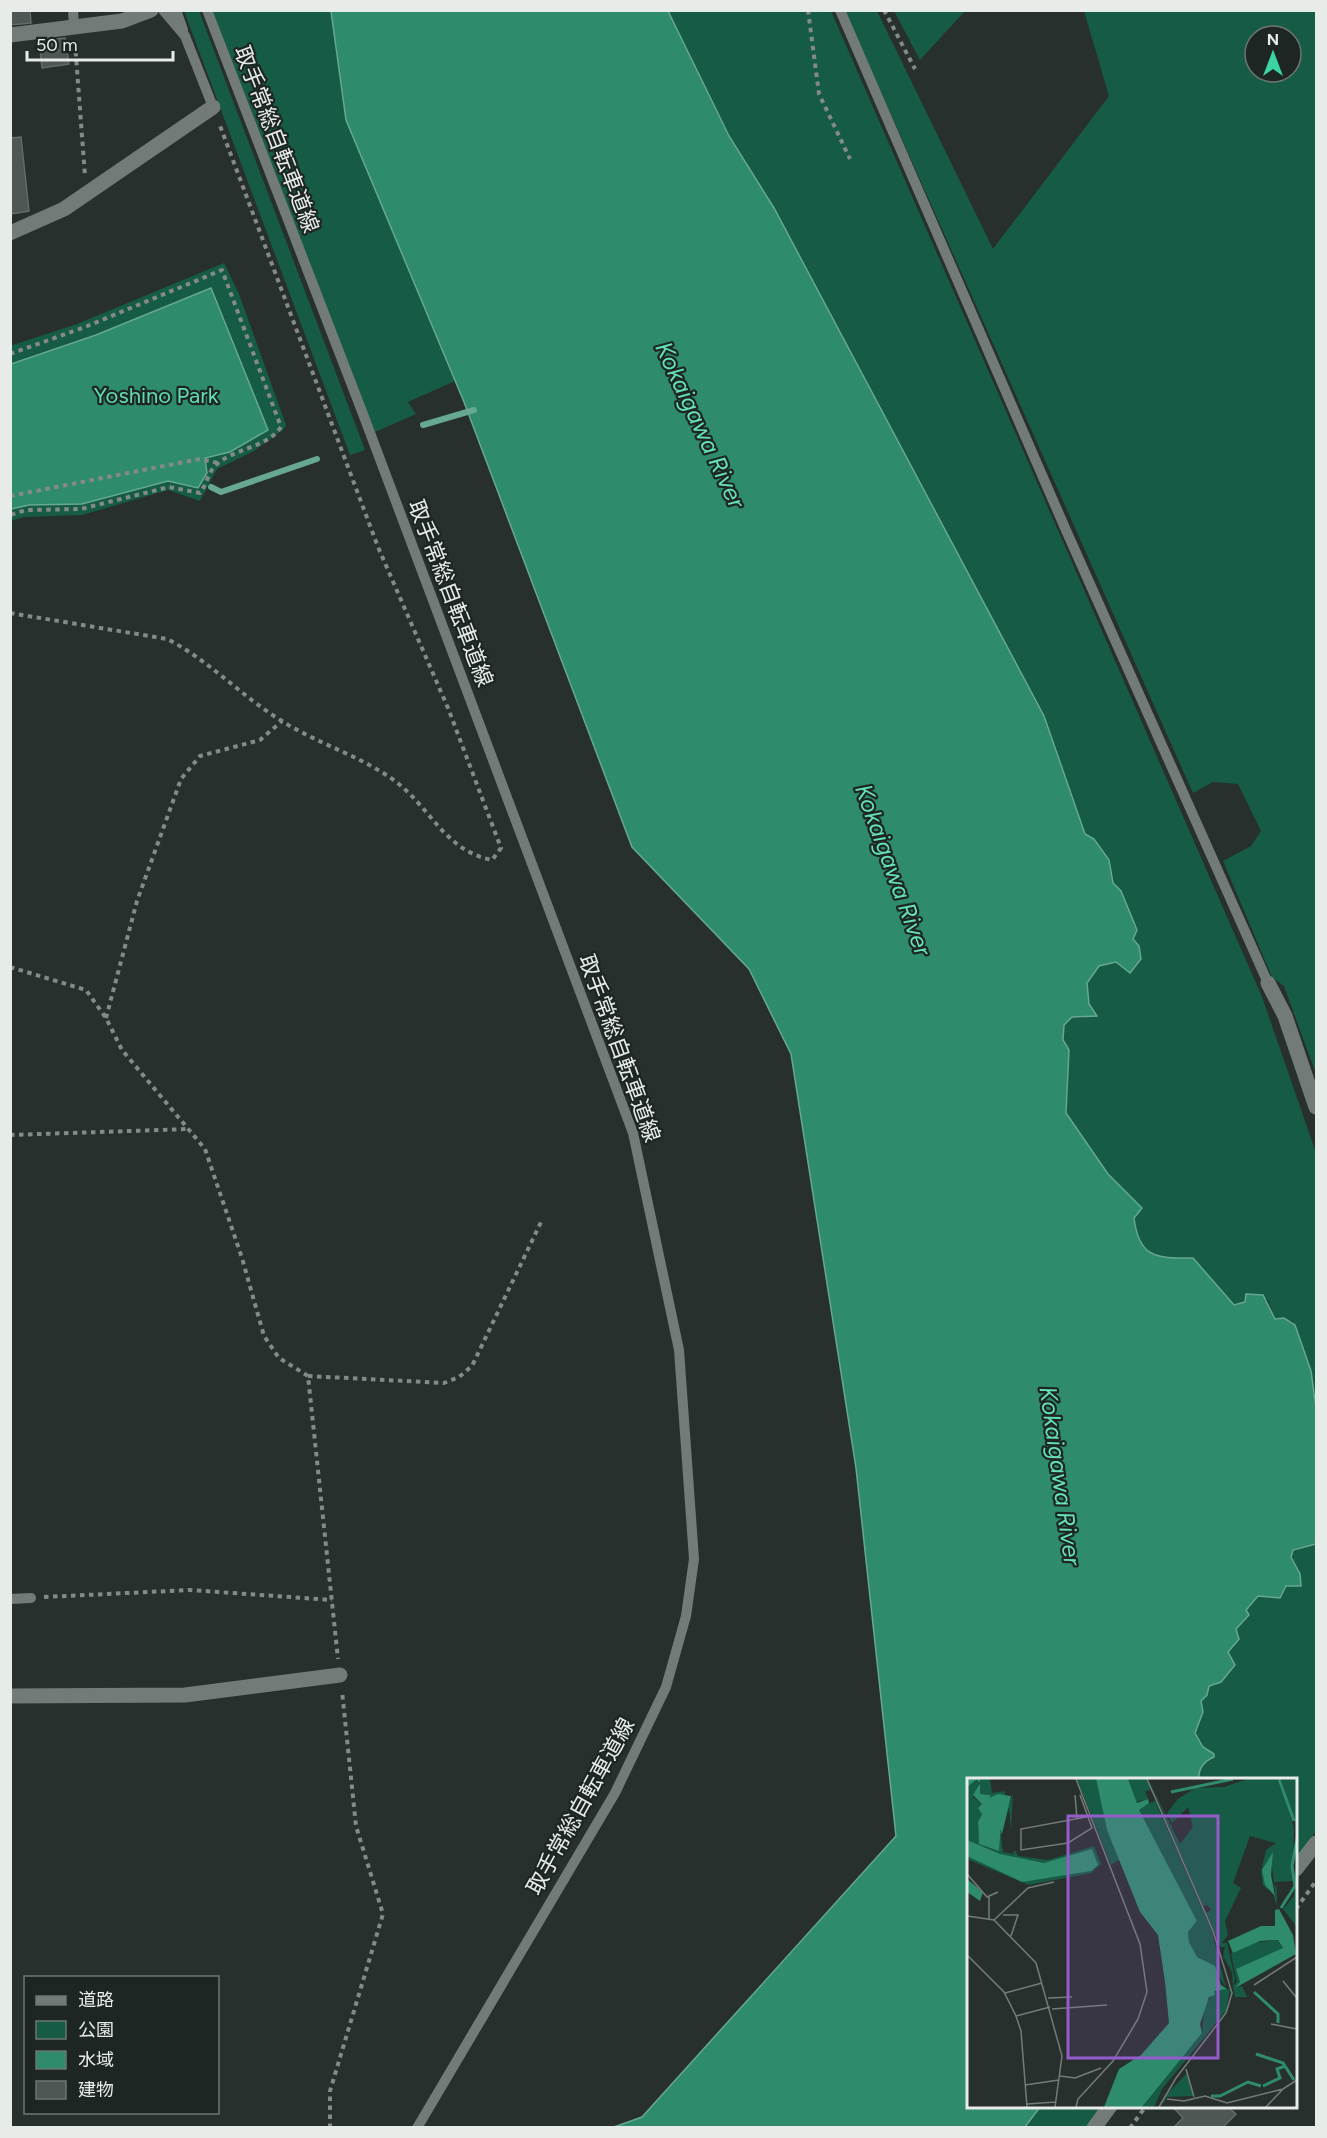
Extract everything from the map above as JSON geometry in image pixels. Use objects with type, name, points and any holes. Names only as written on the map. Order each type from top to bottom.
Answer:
[{"type":"street","points":[[10,35],[122,21],[151,10]]},
{"type":"street","points":[[10,233],[27,228],[86,195],[213,107]]},
{"type":"street","points":[[1268,983],[1285,1016],[1317,1107]]},
{"type":"street","points":[[10,1696],[185,1695],[340,1675]]},
{"type":"street","points":[[1297,1868],[1317,1843]]},
{"type":"street","points":[[1095,2127],[1109,2108]]},
{"type":"lane","points":[[73,10],[74,27]]},
{"type":"lane","points":[[163,10],[185,36]]},
{"type":"lane","points":[[176,10],[213,107]]},
{"type":"lane","name":"取手常総自転車道線","points":[[207,10],[363,414],[633,1133],[679,1350],[694,1559],[686,1616],[666,1687],[615,1792],[417,2127]]},
{"type":"lane","points":[[840,10],[1060,517],[1268,983]]},
{"type":"lane","points":[[10,1599],[31,1598]]},
{"type":"path","points":[[808,10],[819,94],[850,159]]},
{"type":"path","points":[[884,10],[915,69]]},
{"type":"path","points":[[74,27],[86,195]]},
{"type":"path","points":[[10,613],[167,639],[187,649],[282,721],[396,781],[459,846],[474,857],[492,860],[501,848],[448,708],[378,547],[213,107]]},
{"type":"path","points":[[10,354],[85,327],[222,270],[282,427],[257,444],[218,463],[211,470],[200,493],[169,487],[81,509],[26,510],[10,515]]},
{"type":"path","points":[[10,496],[200,459],[218,463]]},
{"type":"path","points":[[106,1018],[137,901],[182,779],[200,756],[260,740],[282,721]]},
{"type":"path","points":[[10,967],[86,990],[106,1018],[122,1050],[205,1149],[242,1258],[264,1336],[279,1358],[308,1376],[444,1383],[459,1377],[472,1366],[542,1220]]},
{"type":"path","points":[[10,1136],[189,1129]]},
{"type":"path","points":[[308,1376],[356,1826],[383,1914],[330,2091],[330,2127]]},
{"type":"path","points":[[31,1598],[190,1590],[332,1600]]},
{"type":"path","points":[[1297,1908],[1317,1881]]},
{"type":"path","points":[[1130,2127],[1144,2108]]},
{"type":"green space","points":[[184,11],[199,11],[365,450],[350,455]]},
{"type":"green space","points":[[211,11],[331,11],[346,120],[455,381],[408,402],[416,414],[375,432]]},
{"type":"green space","points":[[668,11],[831,11],[1262,997],[1316,1153],[1316,1408],[1311,1371],[1292,1321],[1275,1319],[1268,1300],[1246,1295],[1246,1302],[1234,1305],[1193,1258],[1169,1258],[1145,1249],[1136,1231],[1134,1218],[1142,1208],[1108,1174],[1066,1113],[1069,1050],[1063,1040],[1064,1025],[1072,1017],[1082,1018],[1089,1004],[1087,983],[1099,966],[1116,962],[1130,973],[1141,959],[1132,937],[1124,902],[1113,884],[1109,860],[1094,839],[1085,834],[1044,716],[774,208],[729,136]]},
{"type":"green space","points":[[845,11],[877,11],[993,249],[1109,96],[1084,11],[1316,11],[1316,1074],[1284,986],[1272,977],[1223,861],[1251,846],[1261,831],[1238,784],[1213,782],[1193,793]]},
{"type":"green space","points":[[894,11],[965,11],[920,60]]},
{"type":"green space","name":"Yoshino Park","points":[[224,263],[239,294],[286,425],[284,429],[254,451],[217,469],[200,501],[168,490],[82,515],[24,517],[11,521],[10,346],[77,324]]},
{"type":"green space","points":[[1308,1544],[1316,1544],[1316,1831],[1297,1858],[1297,1778],[1199,1778],[1198,1772],[1209,1759],[1207,1751],[1195,1733],[1203,1712],[1201,1701],[1207,1695],[1209,1686],[1221,1682],[1235,1665],[1228,1651],[1234,1646],[1236,1629],[1249,1615],[1246,1610],[1249,1605],[1260,1596],[1280,1598],[1286,1586],[1295,1584],[1300,1574],[1291,1557],[1293,1550]]},
{"type":"green space","points":[[1039,2108],[1104,2108],[1089,2127],[1025,2128]]},
{"type":"water","name":"Kokaigawa River","points":[[331,11],[668,11],[729,136],[774,208],[1044,716],[1085,834],[1094,839],[1109,860],[1113,883],[1121,891],[1137,930],[1133,939],[1139,946],[1141,959],[1130,973],[1116,962],[1099,966],[1087,983],[1089,1004],[1097,1016],[1072,1017],[1064,1025],[1063,1040],[1069,1050],[1066,1113],[1108,1174],[1142,1208],[1134,1218],[1136,1231],[1145,1249],[1169,1258],[1193,1258],[1234,1305],[1245,1302],[1246,1294],[1263,1295],[1275,1319],[1284,1318],[1295,1325],[1311,1371],[1316,1408],[1316,1544],[1293,1550],[1291,1557],[1300,1574],[1301,1586],[1286,1586],[1280,1598],[1258,1596],[1246,1610],[1249,1615],[1236,1629],[1239,1639],[1228,1652],[1235,1665],[1221,1682],[1209,1686],[1207,1695],[1201,1701],[1203,1712],[1195,1733],[1203,1747],[1214,1754],[1214,1757],[1202,1766],[1199,1778],[967,1778],[967,2108],[1039,2108],[1025,2127],[614,2127],[642,2117],[896,1836],[856,1468],[791,1054],[749,969],[632,847],[464,402],[346,120]]},
{"type":"water","name":"Yoshino Park","points":[[211,288],[268,430],[230,452],[205,458],[207,473],[198,488],[168,481],[82,504],[29,505],[11,509],[11,364],[96,335]]},
{"type":"building","points":[[10,10],[30,10],[31,23],[10,25]]},
{"type":"building","points":[[65,38],[69,64],[42,68],[39,41]]},
{"type":"building","points":[[21,137],[29,211],[10,214],[10,138]]},
{"type":"building","points":[[1174,2108],[1229,2108],[1236,2114],[1223,2127],[1174,2127],[1183,2118]]},
{"type":"waterway","points":[[423,425],[474,410]]},
{"type":"waterway","points":[[211,487],[221,492],[317,459]]}]
